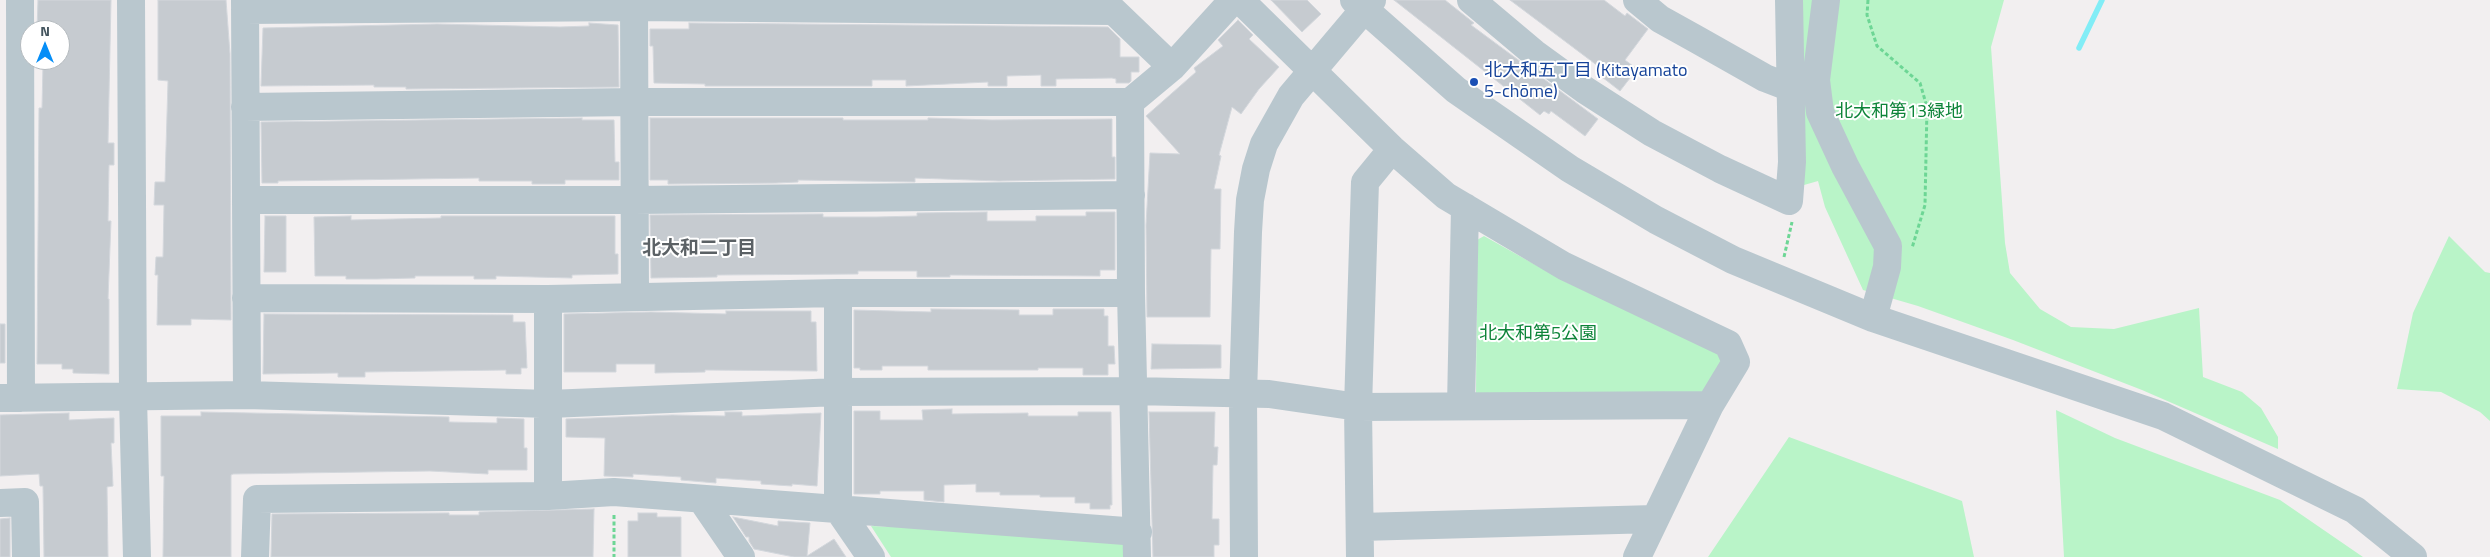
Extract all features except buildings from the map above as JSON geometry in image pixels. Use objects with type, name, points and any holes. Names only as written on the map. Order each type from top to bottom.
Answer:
[{"type":"street","points":[[20,0],[10,73],[11,398],[247,395],[549,404],[838,392],[1133,391],[1269,394],[1358,407],[1710,405]]},
{"type":"street","points":[[131,0],[133,397],[138,557]]},
{"type":"street","points":[[245,107],[635,102],[1130,102],[1172,67],[1233,0]]},
{"type":"street","points":[[1240,0],[1310,71],[1392,149],[1446,196],[1564,266],[1728,344],[1736,362],[1710,405],[1637,557]]},
{"type":"street","points":[[1471,0],[1534,53],[1585,90],[1652,133],[1720,170],[1789,201],[1792,162],[1789,0]]},
{"type":"street","points":[[1636,0],[1660,19],[1765,78],[1790,88]]},
{"type":"street","points":[[1826,0],[1816,80],[1820,112],[1844,166],[1888,246],[1887,267],[1874,318]]},
{"type":"street","points":[[1244,557],[1243,394],[1248,232],[1250,200],[1256,169],[1264,144],[1277,117],[1363,3],[1456,90],[1570,170],[1664,224],[1733,260],[1874,318],[2163,416],[2355,510],[2413,557]]},
{"type":"street","points":[[634,4],[636,297]]},
{"type":"street","points":[[247,395],[245,5],[1107,5],[1172,67]]},
{"type":"street","points":[[255,557],[257,499],[548,496],[614,492],[838,509],[1138,544],[1131,293],[1130,102]]},
{"type":"street","points":[[1360,557],[1358,407],[1365,182],[1392,149]]},
{"type":"street","points":[[246,200],[635,200],[1131,195]]},
{"type":"street","points":[[1461,406],[1465,207]]},
{"type":"street","points":[[246,298],[548,299],[838,293],[1131,293]]},
{"type":"street","points":[[838,293],[838,509],[872,557]]},
{"type":"street","points":[[548,299],[548,496]]},
{"type":"street","points":[[702,500],[741,557]]},
{"type":"street","points":[[0,503],[25,502],[26,557]]},
{"type":"street","points":[[1360,526],[1655,519]]},
{"type":"path","points":[[1868,0],[1867,15],[1877,46],[1920,83],[1927,107],[1925,204],[1911,251]]},
{"type":"path","points":[[1779,280],[1793,220],[1789,201]]},
{"type":"path","points":[[614,492],[614,557]]},
{"type":"green space","name":"北大和第13緑地","points":[[1802,0],[2004,0],[1991,47],[2005,243],[2010,273],[2040,309],[2071,327],[2114,329],[2199,308],[2203,377],[2242,392],[2261,408],[2278,437],[2278,449],[2142,390],[2013,340],[1918,306],[1863,290],[1825,207],[1818,181],[1804,185],[1801,92]]},
{"type":"green space","name":"北大和第5公園","points":[[1484,236],[1566,282],[1719,353],[1725,365],[1711,393],[1476,396],[1477,240]]},
{"type":"green space","points":[[2449,236],[2485,272],[2490,273],[2490,421],[2480,412],[2441,392],[2397,389],[2413,313]]},
{"type":"green space","points":[[2056,410],[2115,438],[2280,500],[2363,557],[2064,557]]},
{"type":"green space","points":[[1789,437],[1962,501],[1974,557],[1708,557]]},
{"type":"green space","points":[[871,526],[1119,536],[1130,557],[891,557]]},
{"type":"waterway","points":[[2079,48],[2102,0]]},
{"type":"place","name":"北大和五丁目 (Kitayamato 5-chōme)","points":[[1474,82]]},
{"type":"district","name":"北大和二丁目","points":[[699,249]]}]
